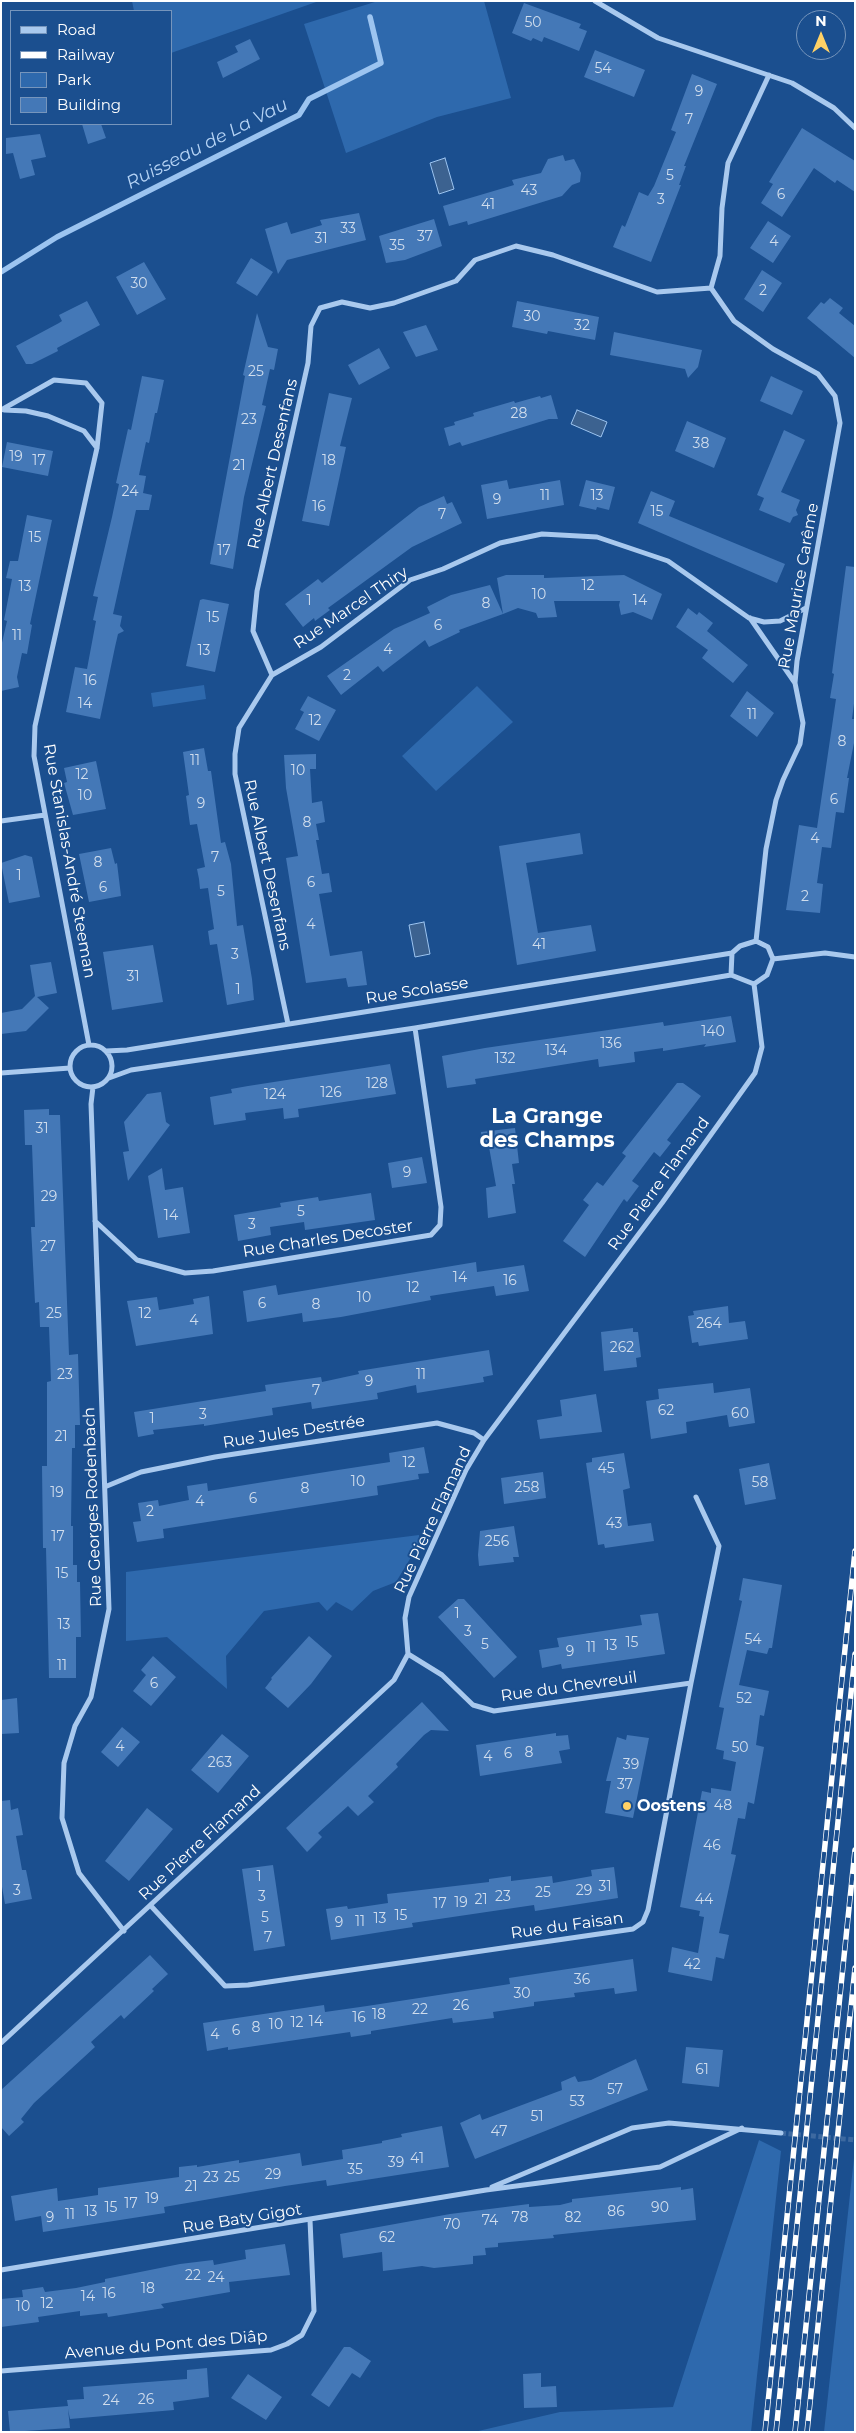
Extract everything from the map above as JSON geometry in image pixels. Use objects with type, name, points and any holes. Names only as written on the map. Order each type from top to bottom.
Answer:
[{"type":"street","points":[[595,1],[658,38],[769,75],[811,92],[834,108],[855,128]]},
{"type":"street","points":[[711,288],[720,256],[722,208],[728,163],[769,75]]},
{"type":"street","name":"Rue Albert Desenfans","points":[[288,1024],[235,774],[239,728],[272,675],[252,631],[257,591],[308,363],[311,326],[320,308],[342,302],[370,308],[394,303],[456,281],[475,260],[516,246],[553,255],[657,292],[711,288]]},
{"type":"street","name":"Rue Maurice Carême","points":[[711,288],[734,320],[773,349],[818,374],[835,396],[840,423],[806,608],[796,683],[802,723],[800,744],[782,780],[776,800],[766,849],[756,941]]},
{"type":"street","name":"Rue Stanislas-André Steeman","points":[[2,410],[54,380],[86,384],[102,403],[97,448],[35,726],[34,756],[68,922],[89,1045]]},
{"type":"street","name":"Rue Stanislas-André Steeman","points":[[2,410],[48,416],[84,431],[97,448]]},
{"type":"street","name":"Rue Marcel Thiry","points":[[272,675],[321,647],[410,580],[443,569],[500,543],[542,534],[597,537],[668,562],[750,618],[764,622],[780,621],[806,608]]},
{"type":"street","name":"Rue Marcel Thiry","points":[[750,618],[796,683]]},
{"type":"street","points":[[1,821],[45,815]]},
{"type":"street","points":[[109,1078],[131,1070],[415,1028],[731,975],[754,984],[767,975],[773,959],[768,947],[756,941],[740,946],[732,953],[731,975]]},
{"type":"street","name":"Rue Scolasse","points":[[106,1051],[127,1050],[732,953]]},
{"type":"street","points":[[773,959],[825,954],[855,957]]},
{"type":"street","name":"Rue Pierre Flamand","points":[[1,2044],[394,1680],[408,1654],[405,1618],[409,1596],[466,1470],[484,1440],[662,1203],[755,1073],[762,1047],[754,984]]},
{"type":"street","name":"Rue Charles Decoster","points":[[95,1221],[137,1260],[185,1273],[212,1271],[431,1235],[440,1224],[441,1207],[415,1028]]},
{"type":"street","points":[[89,1045],[106,1051],[111,1059],[113,1069],[105,1083],[93,1087],[80,1084],[75,1080],[70,1068],[73,1055],[89,1045]]},
{"type":"street","points":[[1,1073],[70,1068]]},
{"type":"street","name":"Rue Georges Rodenbach","points":[[93,1087],[91,1104],[107,1486],[110,1609],[91,1697],[75,1726],[64,1763],[62,1818],[79,1873],[124,1930]]},
{"type":"street","name":"Rue Jules Destrée","points":[[107,1486],[140,1472],[215,1457],[437,1423],[474,1433],[484,1440]]},
{"type":"street","name":"Rue du Faisan","points":[[151,1906],[225,1986],[248,1985],[633,1929],[643,1922],[648,1910],[719,1546],[696,1497]]},
{"type":"street","name":"Rue du Chevreuil","points":[[408,1654],[442,1675],[473,1705],[494,1711],[691,1683]]},
{"type":"street","name":"Rue Baty Gigot","points":[[486,2190],[632,2128],[669,2123],[742,2128],[781,2133]]},
{"type":"street","name":"Rue Baty Gigot","points":[[1,2270],[486,2190],[660,2166],[742,2128]]},
{"type":"street","name":"Avenue du Pont des Diâp","points":[[1,2371],[271,2350],[287,2344],[302,2335],[314,2311],[310,2220]]},
{"type":"green space","points":[[132,1],[319,1],[172,53],[172,10],[134,10]]},
{"type":"green space","points":[[378,1],[484,1],[511,98],[437,117],[346,153],[304,24]]},
{"type":"green space","points":[[204,685],[206,699],[153,707],[151,693]]},
{"type":"green space","points":[[477,686],[513,722],[436,791],[402,756]]},
{"type":"green space","points":[[419,1535],[419,1544],[396,1582],[373,1591],[352,1611],[336,1602],[327,1611],[319,1602],[264,1611],[226,1656],[227,1689],[167,1637],[126,1641],[126,1572]]},
{"type":"green space","points":[[759,2140],[781,2151],[751,2432],[474,2432],[560,2412],[673,2407]]},
{"type":"green space","points":[[854,2158],[855,2432],[824,2432]]},
{"type":"shaded area","points":[[445,158],[454,189],[439,194],[430,163]]},
{"type":"shaded area","points":[[577,410],[607,422],[601,437],[571,424]]},
{"type":"shaded area","points":[[424,922],[430,954],[415,957],[409,925]]},
{"type":"building","points":[[524,3],[581,24],[579,28],[587,31],[579,51],[544,37],[542,42],[533,38],[531,41],[512,33]]},
{"type":"building","points":[[250,39],[260,59],[223,78],[217,62],[238,52],[235,46]]},
{"type":"building","points":[[595,50],[645,70],[634,97],[584,77]]},
{"type":"building","points":[[692,74],[717,84],[684,166],[686,166],[679,185],[681,185],[651,262],[613,247],[622,225],[625,227],[639,192],[648,196],[654,186],[676,132],[671,130]]},
{"type":"building","points":[[82,125],[101,125],[106,138],[88,144]]},
{"type":"building","points":[[802,128],[855,161],[855,192],[837,180],[835,183],[814,168],[782,217],[761,203],[773,184],[769,182]]},
{"type":"building","points":[[40,134],[46,157],[31,160],[35,175],[20,179],[13,153],[6,154],[6,138]]},
{"type":"building","points":[[563,155],[565,161],[574,159],[581,173],[580,182],[572,185],[562,196],[468,225],[467,221],[449,226],[443,206],[514,185],[512,180],[541,173],[548,159]]},
{"type":"building","points":[[359,213],[366,240],[287,260],[278,274],[265,229],[287,222],[291,234],[322,225],[320,220]]},
{"type":"building","points":[[434,219],[442,246],[405,260],[386,263],[379,236]]},
{"type":"building","points":[[768,221],[791,236],[773,263],[750,248]]},
{"type":"building","points":[[251,258],[273,272],[257,296],[236,283]]},
{"type":"building","points":[[144,262],[166,299],[137,315],[116,277]]},
{"type":"building","points":[[762,270],[782,283],[763,312],[744,299]]},
{"type":"building","points":[[830,298],[843,308],[839,313],[855,326],[855,358],[807,318],[821,302],[824,304]]},
{"type":"building","points":[[87,301],[100,325],[57,348],[58,351],[32,364],[26,364],[16,346],[59,323],[62,321],[59,315]]},
{"type":"building","points":[[517,301],[599,317],[595,340],[548,331],[547,334],[512,327]]},
{"type":"building","points":[[257,313],[268,347],[278,349],[274,370],[270,369],[262,405],[266,406],[244,497],[233,569],[210,564],[245,376],[243,375]]},
{"type":"building","points":[[426,325],[438,350],[416,357],[403,332]]},
{"type":"building","points":[[614,332],[702,350],[698,367],[688,378],[685,369],[610,355]]},
{"type":"building","points":[[379,348],[390,368],[359,385],[348,365]]},
{"type":"building","points":[[142,376],[164,380],[149,443],[146,442],[139,475],[146,476],[143,493],[152,495],[149,510],[136,510],[113,614],[122,616],[120,626],[124,631],[118,634],[100,719],[66,712],[75,667],[87,669],[96,621],[93,620],[98,597],[93,596],[119,484],[116,483],[128,429],[131,430]]},
{"type":"building","points":[[771,376],[803,391],[792,415],[760,401]]},
{"type":"building","points":[[329,393],[352,398],[340,446],[346,447],[329,526],[302,521]]},
{"type":"building","points":[[551,395],[558,419],[549,419],[462,446],[460,442],[449,446],[444,428],[455,425],[454,422],[474,416],[473,413],[514,401],[515,403]]},
{"type":"building","points":[[687,421],[726,438],[714,468],[675,451]]},
{"type":"building","points":[[784,430],[805,440],[781,492],[800,500],[796,510],[798,515],[793,517],[790,523],[759,510],[764,498],[757,495]]},
{"type":"building","points":[[7,442],[53,451],[48,476],[2,467]]},
{"type":"building","points":[[507,480],[509,489],[560,480],[564,505],[487,519],[481,485]]},
{"type":"building","points":[[586,480],[615,487],[609,510],[597,507],[596,510],[579,506]]},
{"type":"building","points":[[651,491],[675,501],[669,516],[785,564],[777,583],[638,523]]},
{"type":"building","points":[[444,496],[447,504],[452,502],[462,523],[412,547],[328,608],[330,610],[315,621],[314,618],[303,627],[285,604],[318,579],[322,583],[419,507]]},
{"type":"building","points":[[27,515],[52,520],[30,624],[32,625],[27,654],[22,653],[17,677],[19,687],[1,691],[1,647],[7,621],[4,620],[12,579],[6,578],[10,561],[18,561]]},
{"type":"building","points":[[846,566],[855,567],[855,696],[852,719],[855,719],[855,738],[847,778],[849,778],[844,813],[836,812],[831,848],[822,847],[817,883],[823,884],[820,913],[786,910],[799,825],[817,828],[836,699],[830,698]]},
{"type":"building","points":[[506,575],[544,575],[544,578],[624,575],[662,594],[652,620],[633,612],[621,615],[620,601],[554,601],[557,617],[538,618],[536,613],[518,608],[503,614],[497,578]]},
{"type":"building","points":[[490,585],[503,614],[459,630],[460,632],[429,647],[425,640],[383,672],[378,666],[341,695],[327,676],[394,629],[430,613],[427,607],[451,595]]},
{"type":"building","points":[[200,600],[229,604],[215,672],[186,666]]},
{"type":"building","points":[[688,608],[697,615],[699,612],[713,623],[707,631],[748,665],[733,683],[702,658],[708,650],[676,627]]},
{"type":"building","points":[[747,691],[774,713],[757,737],[730,716]]},
{"type":"building","points":[[308,696],[336,710],[319,741],[295,729],[304,712],[300,710]]},
{"type":"building","points":[[204,748],[208,771],[211,771],[221,843],[225,842],[231,864],[237,926],[243,925],[254,1000],[227,1005],[217,944],[210,945],[208,931],[214,929],[208,888],[200,889],[197,869],[205,867],[197,824],[190,825],[186,796],[189,795],[183,752]]},
{"type":"building","points":[[316,754],[316,769],[310,769],[312,803],[322,801],[325,822],[316,824],[319,840],[316,840],[322,874],[329,873],[332,892],[319,894],[330,956],[362,951],[367,985],[348,987],[346,978],[306,983],[286,858],[298,856],[286,788],[284,755]]},
{"type":"building","points":[[96,761],[106,809],[73,815],[64,783],[67,782],[64,768]]},
{"type":"building","points":[[580,833],[583,854],[526,863],[538,933],[591,925],[596,951],[517,965],[499,846]]},
{"type":"building","points":[[111,848],[115,864],[117,863],[121,896],[89,902],[79,854]]},
{"type":"building","points":[[25,855],[32,857],[40,897],[9,903],[1,863]]},
{"type":"building","points":[[153,945],[163,1002],[112,1010],[103,952]]},
{"type":"building","points":[[51,962],[57,993],[37,997],[49,1008],[26,1031],[1,1034],[1,1013],[22,1009],[35,996],[30,965]]},
{"type":"building","points":[[731,1016],[736,1042],[704,1047],[706,1044],[663,1051],[663,1048],[634,1052],[635,1062],[599,1067],[598,1059],[475,1079],[476,1084],[447,1088],[442,1056],[663,1022],[664,1026]]},
{"type":"building","points":[[390,1064],[396,1094],[298,1109],[299,1117],[284,1119],[283,1108],[245,1113],[246,1120],[214,1125],[210,1097],[232,1093],[231,1089]]},
{"type":"building","points":[[677,1083],[683,1083],[701,1096],[667,1140],[671,1143],[660,1157],[654,1152],[632,1181],[639,1186],[627,1202],[624,1199],[585,1257],[563,1241],[589,1205],[583,1200],[597,1182],[603,1186],[626,1156],[622,1153]]},
{"type":"building","points":[[161,1092],[166,1122],[170,1125],[128,1181],[123,1152],[129,1151],[124,1122],[147,1094]]},
{"type":"building","points":[[49,1109],[49,1115],[60,1115],[69,1355],[78,1354],[80,1425],[75,1425],[75,1448],[72,1448],[71,1526],[73,1526],[73,1565],[77,1565],[77,1582],[80,1582],[81,1637],[76,1637],[76,1678],[49,1678],[46,1548],[43,1548],[42,1466],[47,1466],[47,1382],[51,1381],[49,1327],[40,1327],[39,1302],[35,1303],[31,1227],[35,1227],[32,1145],[25,1145],[24,1110]]},
{"type":"building","points":[[515,1128],[519,1163],[512,1164],[515,1184],[512,1184],[516,1213],[488,1218],[486,1188],[496,1186],[489,1147],[483,1147],[481,1132]]},
{"type":"building","points":[[422,1157],[427,1183],[392,1188],[388,1163]]},
{"type":"building","points":[[162,1168],[165,1190],[183,1187],[190,1233],[158,1238],[148,1176]]},
{"type":"building","points":[[371,1193],[375,1220],[305,1230],[304,1222],[270,1227],[271,1235],[238,1241],[234,1215],[281,1207],[280,1203],[318,1197],[319,1201]]},
{"type":"building","points":[[476,1262],[477,1272],[524,1265],[529,1291],[496,1296],[494,1286],[430,1296],[431,1300],[341,1317],[303,1322],[302,1313],[247,1322],[243,1291],[276,1285],[278,1295]]},
{"type":"building","points":[[209,1296],[213,1334],[136,1346],[127,1301],[157,1297],[159,1310],[194,1304],[193,1299]]},
{"type":"building","points":[[728,1306],[729,1323],[745,1321],[748,1339],[699,1346],[698,1342],[692,1343],[688,1316],[694,1315],[693,1311]]},
{"type":"building","points":[[633,1328],[633,1332],[638,1332],[641,1357],[636,1358],[637,1367],[604,1371],[601,1332]]},
{"type":"building","points":[[489,1350],[493,1375],[483,1377],[484,1382],[417,1393],[416,1385],[377,1393],[378,1399],[312,1409],[311,1402],[272,1408],[273,1415],[204,1426],[204,1424],[153,1430],[154,1434],[138,1437],[134,1412],[266,1391],[265,1385],[321,1377],[322,1382],[359,1374],[358,1371]]},
{"type":"building","points":[[713,1383],[714,1393],[750,1388],[755,1423],[729,1427],[727,1415],[686,1422],[687,1433],[651,1439],[646,1401],[659,1399],[658,1389]]},
{"type":"building","points":[[596,1394],[602,1432],[540,1439],[537,1420],[562,1416],[560,1400]]},
{"type":"building","points":[[424,1447],[429,1473],[418,1474],[419,1479],[377,1486],[378,1495],[163,1529],[164,1538],[137,1542],[133,1522],[141,1521],[138,1503],[158,1500],[159,1506],[189,1500],[187,1486],[207,1483],[208,1491],[390,1462],[389,1453]]},
{"type":"building","points":[[624,1453],[630,1488],[623,1490],[628,1526],[651,1523],[654,1541],[605,1548],[604,1544],[598,1545],[586,1463],[592,1462],[592,1458]]},
{"type":"building","points":[[769,1463],[776,1499],[745,1505],[739,1469]]},
{"type":"building","points":[[543,1472],[546,1498],[504,1504],[501,1478]]},
{"type":"building","points":[[514,1526],[519,1557],[513,1557],[514,1562],[479,1566],[480,1531]]},
{"type":"building","points":[[743,1578],[782,1585],[772,1648],[769,1648],[767,1654],[747,1650],[739,1685],[769,1691],[764,1716],[760,1715],[756,1745],[764,1747],[754,1804],[748,1802],[745,1819],[738,1818],[731,1854],[736,1855],[719,1933],[729,1935],[724,1959],[716,1957],[712,1981],[668,1972],[672,1947],[698,1953],[704,1917],[699,1916],[700,1911],[680,1907],[702,1791],[711,1793],[711,1788],[731,1791],[736,1762],[723,1759],[724,1751],[716,1749],[724,1708],[719,1707],[742,1601],[739,1600]]},
{"type":"building","points":[[458,1599],[464,1599],[517,1657],[494,1678],[438,1617]]},
{"type":"building","points":[[658,1613],[665,1654],[562,1669],[561,1664],[542,1668],[539,1650],[559,1647],[557,1638],[642,1625],[640,1615]]},
{"type":"building","points":[[309,1636],[332,1656],[311,1684],[288,1708],[265,1688],[271,1678]]},
{"type":"building","points":[[153,1656],[176,1677],[151,1706],[133,1691],[146,1675],[141,1670]]},
{"type":"building","points":[[17,1698],[19,1733],[1,1734],[1,1700]]},
{"type":"building","points":[[422,1702],[449,1731],[431,1730],[424,1735],[396,1764],[398,1767],[368,1796],[374,1802],[358,1816],[348,1806],[318,1833],[322,1837],[307,1852],[286,1828]]},
{"type":"building","points":[[122,1727],[140,1742],[118,1767],[101,1752]]},
{"type":"building","points":[[556,1733],[556,1736],[568,1735],[570,1749],[559,1751],[562,1763],[480,1776],[476,1745]]},
{"type":"building","points":[[222,1734],[249,1756],[218,1793],[191,1770]]},
{"type":"building","points":[[627,1735],[649,1738],[633,1818],[605,1813],[611,1781],[606,1781],[617,1737],[626,1740]]},
{"type":"building","points":[[10,1800],[11,1810],[18,1808],[23,1835],[16,1836],[22,1870],[26,1870],[32,1899],[5,1904],[1,1881],[1,1801]]},
{"type":"building","points":[[147,1808],[173,1829],[129,1881],[105,1861]]},
{"type":"building","points":[[273,1865],[285,1946],[254,1951],[242,1869]]},
{"type":"building","points":[[614,1867],[618,1898],[535,1911],[534,1905],[412,1923],[413,1927],[331,1940],[326,1909],[347,1906],[348,1909],[388,1903],[387,1894],[489,1882],[489,1879],[511,1876],[511,1881],[552,1876],[553,1883],[592,1876],[591,1870]]},
{"type":"building","points":[[150,1955],[168,1974],[152,1989],[154,1991],[124,2019],[121,2015],[91,2042],[95,2047],[34,2103],[21,2119],[24,2122],[9,2136],[1,2127],[1,2090]]},
{"type":"building","points":[[633,1959],[637,1991],[615,1994],[614,1988],[574,1993],[575,1997],[534,2002],[534,2006],[493,2012],[494,2018],[453,2023],[452,2018],[371,2031],[371,2034],[351,2037],[350,2032],[228,2050],[228,2047],[207,2051],[203,2023],[324,2005],[325,2012],[367,2006],[510,1984],[509,1978]]},
{"type":"building","points":[[686,2047],[723,2050],[719,2087],[682,2083]]},
{"type":"building","points":[[636,2059],[648,2090],[475,2159],[460,2123],[480,2114],[482,2120],[562,2090],[561,2082],[575,2076],[578,2082],[591,2080]]},
{"type":"building","points":[[442,2126],[449,2167],[327,2186],[326,2180],[285,2186],[164,2207],[165,2213],[43,2232],[41,2216],[15,2221],[11,2196],[57,2188],[58,2201],[98,2195],[98,2188],[179,2177],[179,2167],[197,2165],[197,2167],[239,2160],[239,2163],[300,2153],[302,2166],[343,2159],[342,2150],[382,2143],[382,2141],[402,2137],[401,2134]]},
{"type":"building","points":[[681,2187],[681,2190],[693,2188],[696,2220],[553,2235],[554,2238],[498,2243],[498,2247],[485,2248],[486,2255],[473,2256],[473,2264],[434,2268],[422,2266],[383,2271],[382,2252],[343,2258],[340,2234],[450,2214],[529,2204],[529,2207],[560,2205],[572,2202],[572,2199]]},
{"type":"building","points":[[285,2244],[290,2275],[229,2282],[230,2292],[161,2304],[164,2308],[108,2317],[107,2313],[80,2316],[80,2311],[38,2317],[39,2322],[1,2327],[1,2299],[23,2297],[22,2290],[43,2287],[45,2292],[76,2288],[105,2282],[105,2279],[180,2264],[213,2260],[214,2265],[246,2259],[245,2250]]},
{"type":"building","points":[[344,2347],[350,2347],[371,2361],[360,2378],[352,2373],[329,2407],[311,2395]]},
{"type":"building","points":[[207,2368],[209,2397],[173,2402],[174,2410],[70,2419],[68,2409],[70,2428],[10,2432],[8,2411],[68,2406],[67,2400],[84,2399],[83,2387],[187,2379],[187,2370]]},
{"type":"building","points":[[541,2373],[541,2387],[556,2386],[557,2407],[524,2408],[523,2374]]},
{"type":"building","points":[[248,2374],[282,2397],[266,2420],[231,2398]]},
{"type":"waterway","name":"Ruisseau de La Vau","points":[[1,272],[57,237],[299,115],[309,99],[381,63],[370,17]]},
{"type":"tunnel","points":[[781,2133],[855,2140]]},
{"type":"railway","points":[[765,2432],[855,1551]]},
{"type":"railway","points":[[776,2432],[855,1654]]},
{"type":"railway","points":[[795,2432],[855,1850]]},
{"type":"railway","points":[[807,2432],[855,1968]]},
{"type":"place","name":"Oostens","points":[[627,1806]]},
{"type":"district","name":"La Grange des Champs","points":[[547,1129]]}]
